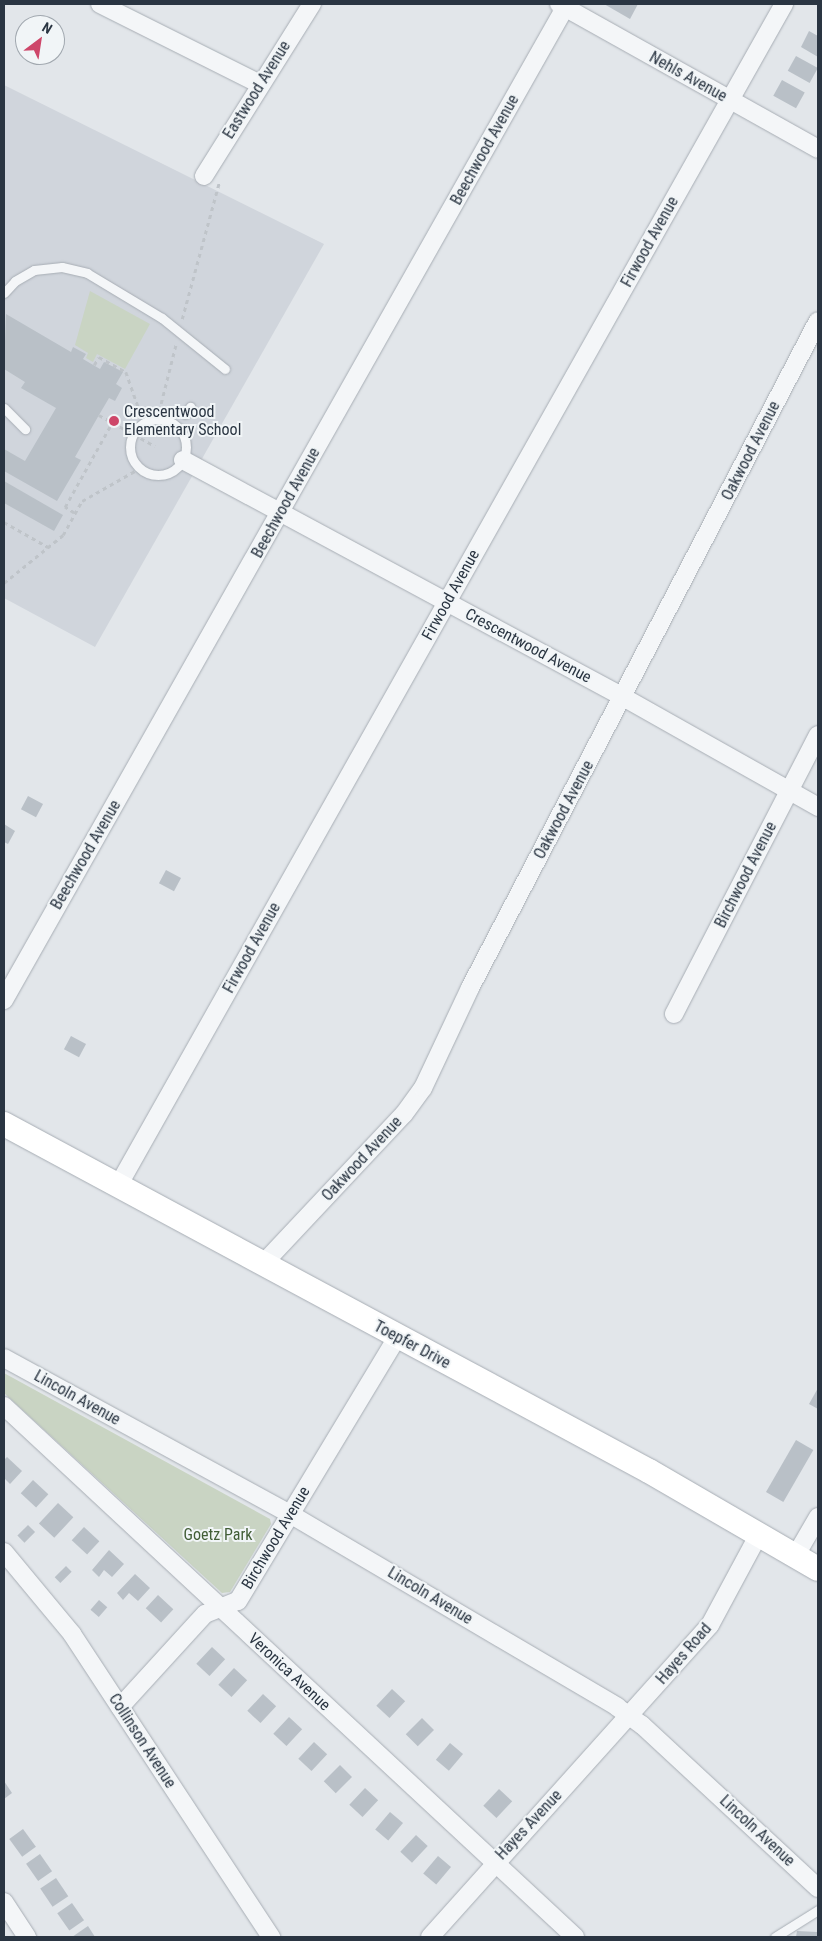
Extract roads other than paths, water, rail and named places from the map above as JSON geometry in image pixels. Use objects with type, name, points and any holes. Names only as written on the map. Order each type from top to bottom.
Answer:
[{"type":"street","points":[[100,4],[260,84]]},
{"type":"street","name":"Eastwood Avenue","points":[[204,176],[312,4]]},
{"type":"street","name":"Firwood Avenue","points":[[118,1186],[784,4]]},
{"type":"street","name":"Nehls Avenue","points":[[563,5],[818,149]]},
{"type":"street","name":"Beechwood Avenue","points":[[4,1000],[282,512],[563,5]]},
{"type":"street","name":"Oakwood Avenue","points":[[262,1266],[404,1114],[423,1088],[470,988],[818,321]]},
{"type":"street","name":"Crescentwood Avenue","points":[[183,460],[623,697],[818,807]]},
{"type":"street","name":"Birchwood Avenue","points":[[674,1014],[818,735]]},
{"type":"street","name":"Toepfer Drive","points":[[4,1124],[262,1266],[649,1470],[818,1569]]},
{"type":"street","name":"Birchwood Avenue","points":[[120,1707],[205,1614],[238,1602],[397,1337]]},
{"type":"street","name":"Lincoln Avenue","points":[[4,1358],[290,1514],[630,1716],[818,1888]]},
{"type":"street","name":"Veronica Avenue","points":[[4,1406],[575,1937]]},
{"type":"street","points":[[796,1556],[818,1517]]},
{"type":"street","name":"Hayes Road","points":[[630,1716],[710,1625],[759,1534]]},
{"type":"street","name":"Collinson Avenue","points":[[4,1552],[72,1634],[271,1937]]},
{"type":"street","name":"Hayes Avenue","points":[[430,1937],[494,1862],[630,1716]]},
{"type":"street","points":[[4,1902],[27,1937]]},
{"type":"lane","points":[[4,293],[15,282],[34,270],[62,267],[87,273],[162,318],[225,369]]},
{"type":"lane","points":[[4,408],[25,428]]},
{"type":"lane","points":[[157,419],[177,426],[184,436],[186,448],[183,460],[175,469],[163,474],[151,474],[140,468],[132,458],[130,446],[133,435],[144,423],[157,419]]},
{"type":"lane","points":[[776,1937],[818,1910]]},
{"type":"place","name":"Crescentwood Elementary School","points":[[114,421]]},
{"type":"park label","name":"Goetz Park","points":[[218,1535]]}]
